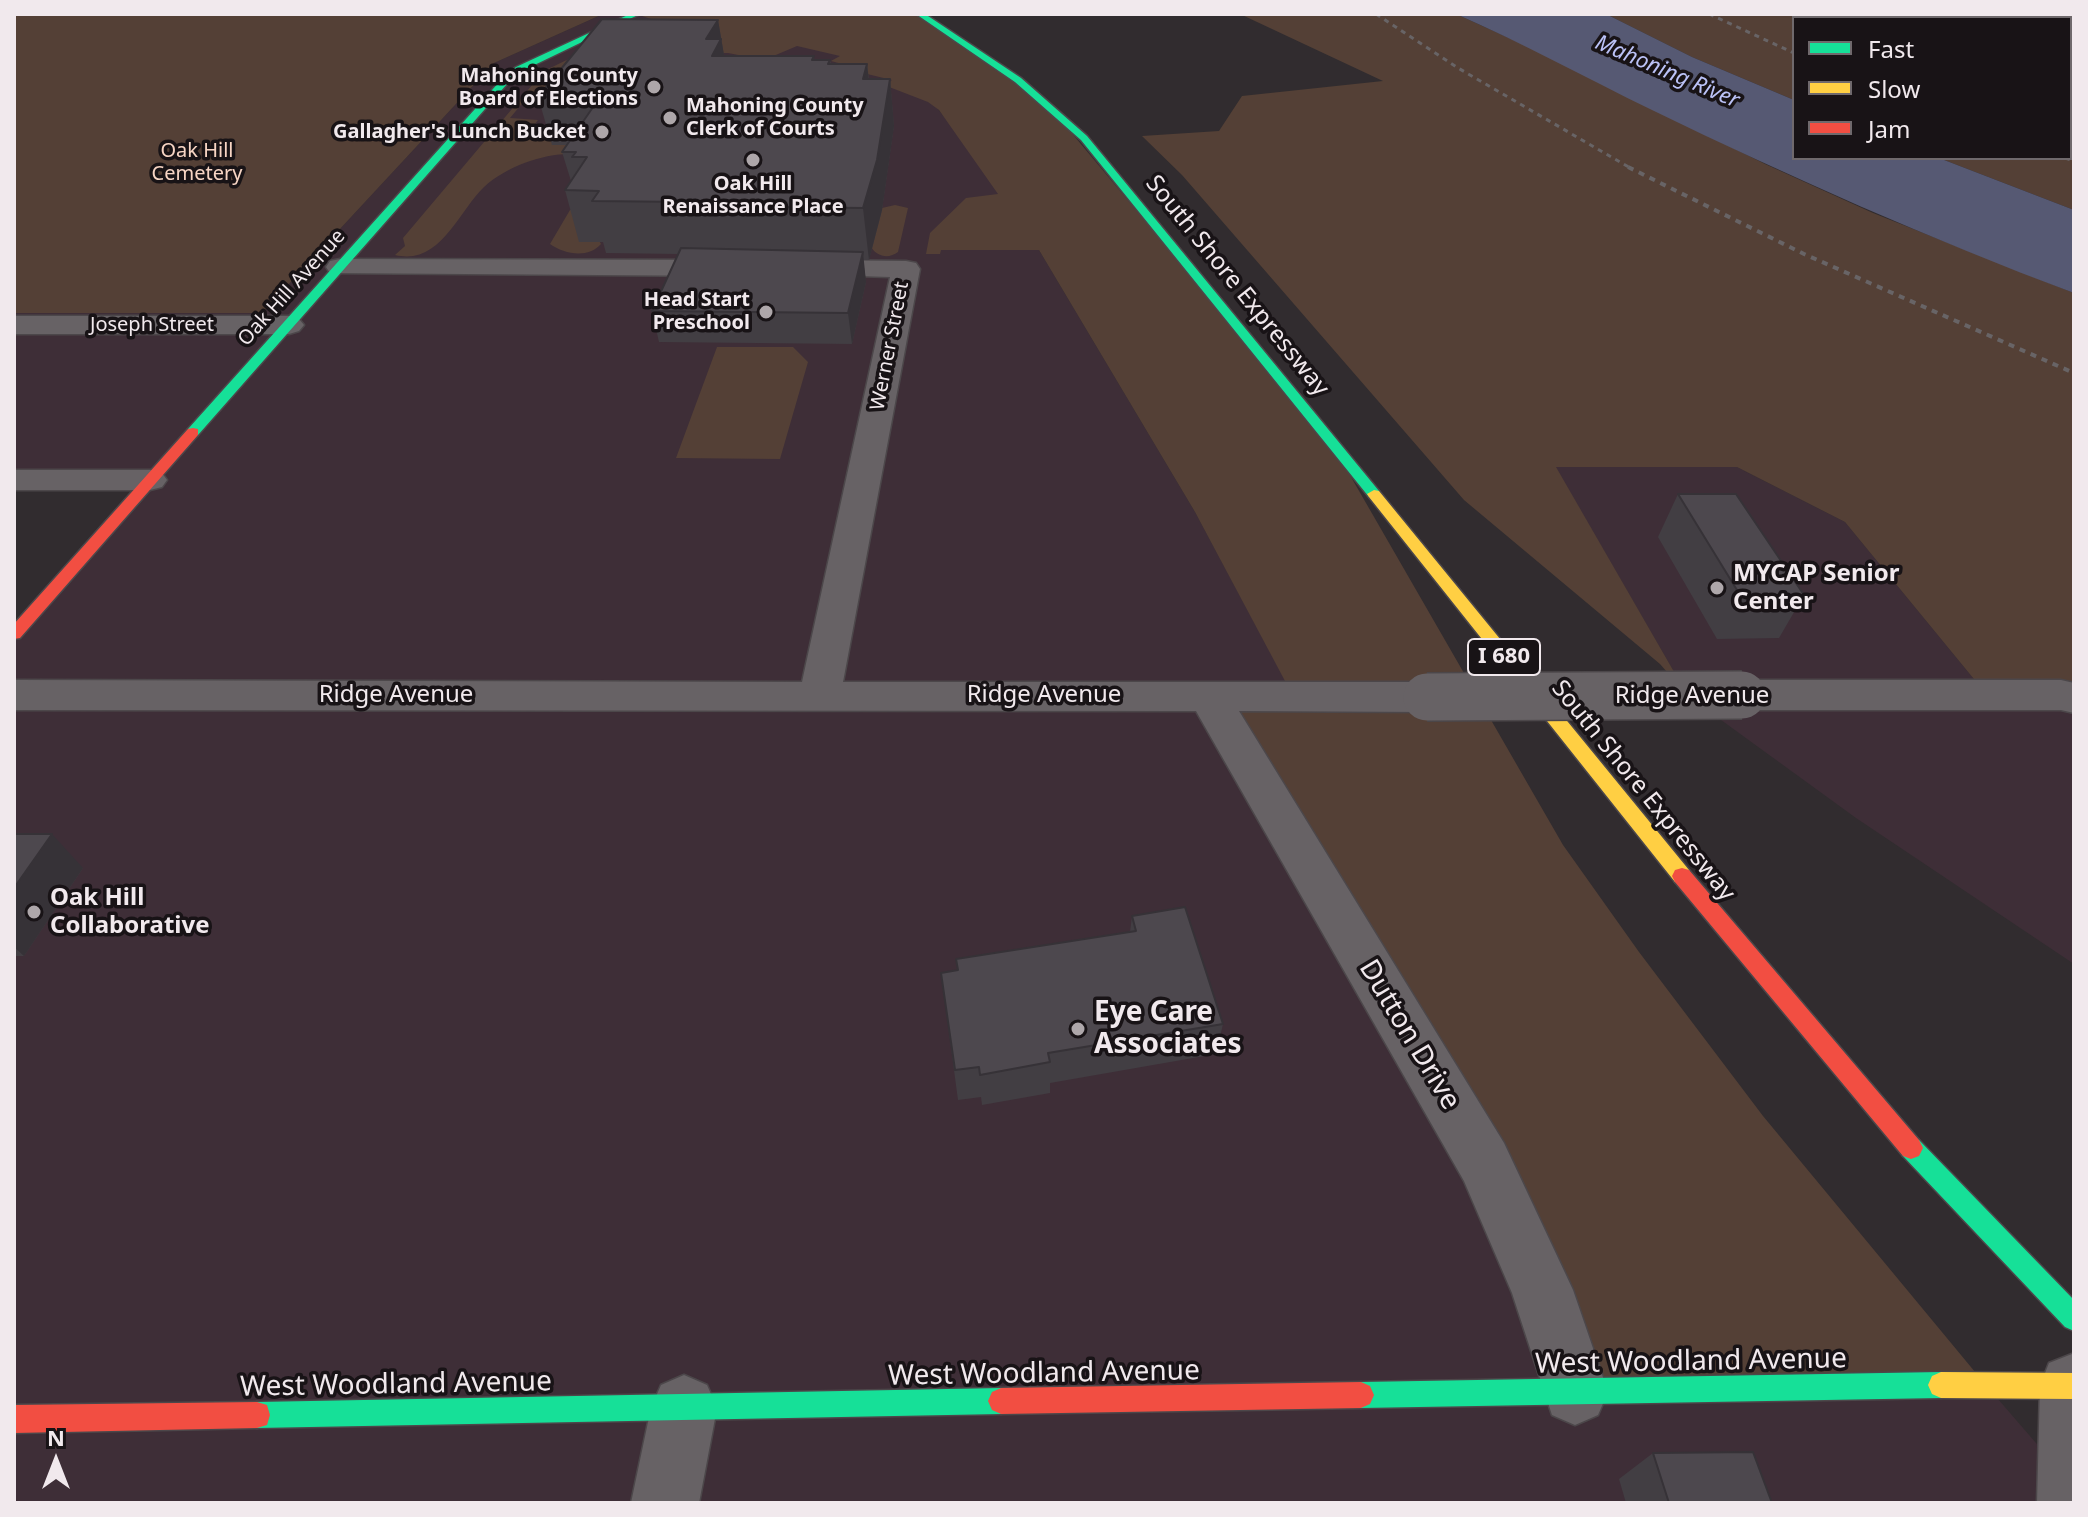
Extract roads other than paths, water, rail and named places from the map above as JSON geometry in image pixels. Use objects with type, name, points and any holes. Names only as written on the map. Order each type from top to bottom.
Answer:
[{"type":"main road","name":"Oak Hill Avenue","points":[[14,634],[511,76],[636,14]]},
{"type":"main road","name":"South Shore Expressway","points":[[920,14],[997,63],[1044,100],[1104,160],[1753,964],[1925,1164],[2074,1318]]},
{"type":"main road","name":"West Woodland Avenue","points":[[14,1419],[1915,1385],[2073,1386]]},
{"type":"street","name":"Werner Street","points":[[340,267],[906,269],[820,695]]},
{"type":"street","name":"Joseph Street","points":[[14,325],[289,325]]},
{"type":"street","points":[[14,480],[150,480]]},
{"type":"street","name":"Ridge Avenue","points":[[14,695],[2061,695],[2074,698]]},
{"type":"street","name":"Dutton Drive","points":[[1208,695],[1484,1162],[1542,1290],[1575,1392]]},
{"type":"street","points":[[2071,1503],[2073,1386]]},
{"type":"street","points":[[665,1503],[684,1408]]},
{"type":"water","name":"Mahoning River","points":[[1456,14],[1606,14],[1692,57],[1792,99],[1792,160],[1944,160],[2074,210],[2074,293],[1808,183]]},
{"type":"railway","points":[[1376,14],[1458,68],[1632,169]]},
{"type":"railway","points":[[1709,14],[1792,52]]},
{"type":"railway","points":[[1628,167],[1632,169]]},
{"type":"railway","points":[[1632,169],[1804,254],[2074,373]]},
{"type":"place","name":"Mahoning County Board of Elections","points":[[654,87]]},
{"type":"place","name":"Mahoning County Clerk of Courts","points":[[670,118]]},
{"type":"place","name":"Gallagher's Lunch Bucket","points":[[602,132]]},
{"type":"place","name":"Oak Hill Renaissance Place","points":[[753,160]]},
{"type":"place","name":"Head Start Preschool","points":[[766,312]]},
{"type":"place","name":"MYCAP Senior Center","points":[[1717,588]]},
{"type":"place","name":"Oak Hill Collaborative","points":[[34,912]]},
{"type":"place","name":"Eye Care Associates","points":[[1078,1029]]},
{"type":"park label","name":"Oak Hill Cemetery","points":[[197,162]]}]
